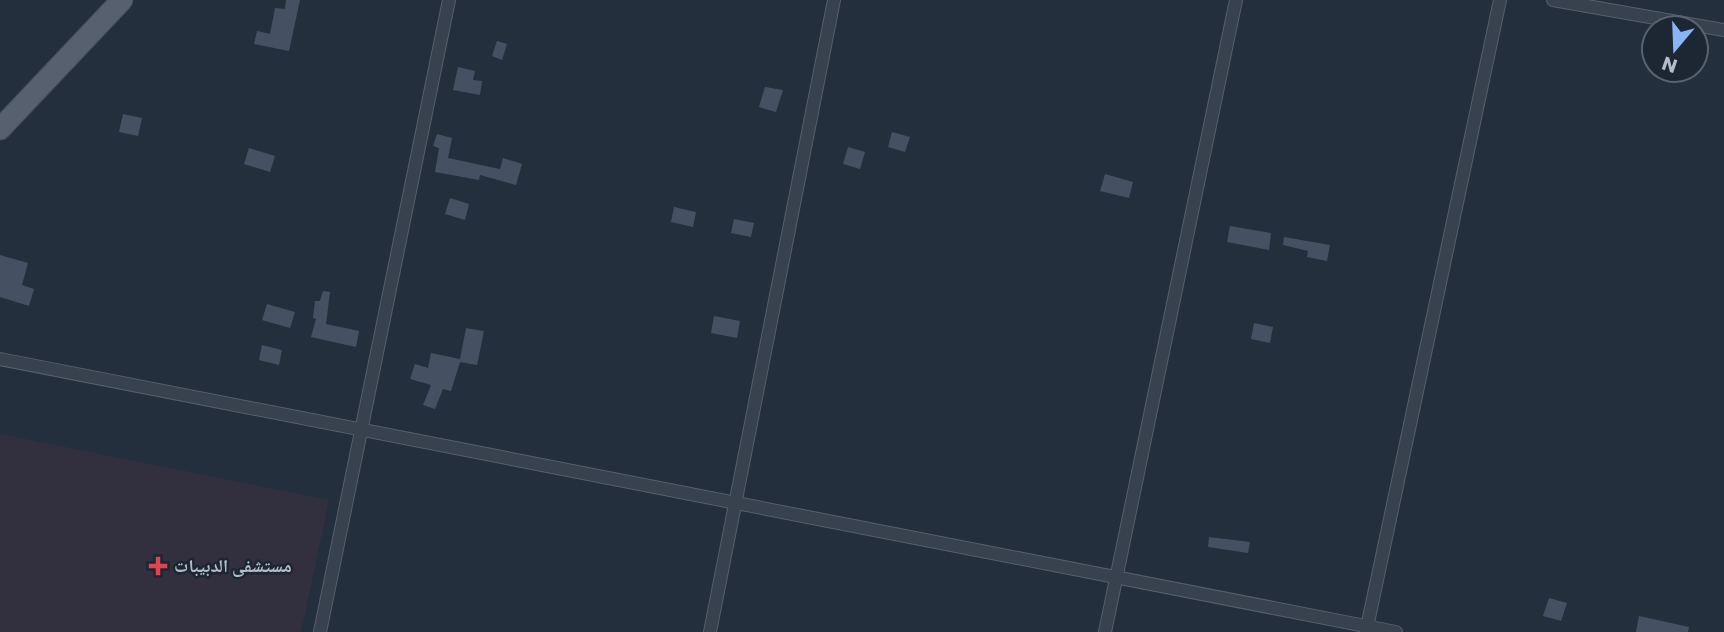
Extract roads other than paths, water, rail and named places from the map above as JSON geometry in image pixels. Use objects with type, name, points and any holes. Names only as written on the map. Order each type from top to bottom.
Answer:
[{"type":"main road","points":[[0,128],[122,0]]},
{"type":"street","points":[[320,632],[449,0]]},
{"type":"street","points":[[709,632],[834,0]]},
{"type":"street","points":[[1105,632],[1236,0]]},
{"type":"street","points":[[1366,629],[1500,0]]},
{"type":"street","points":[[1553,0],[1724,30]]},
{"type":"street","points":[[0,359],[1366,629],[1396,632]]},
{"type":"place","name":"مستشفى الدبيبات","points":[[158,566]]}]
